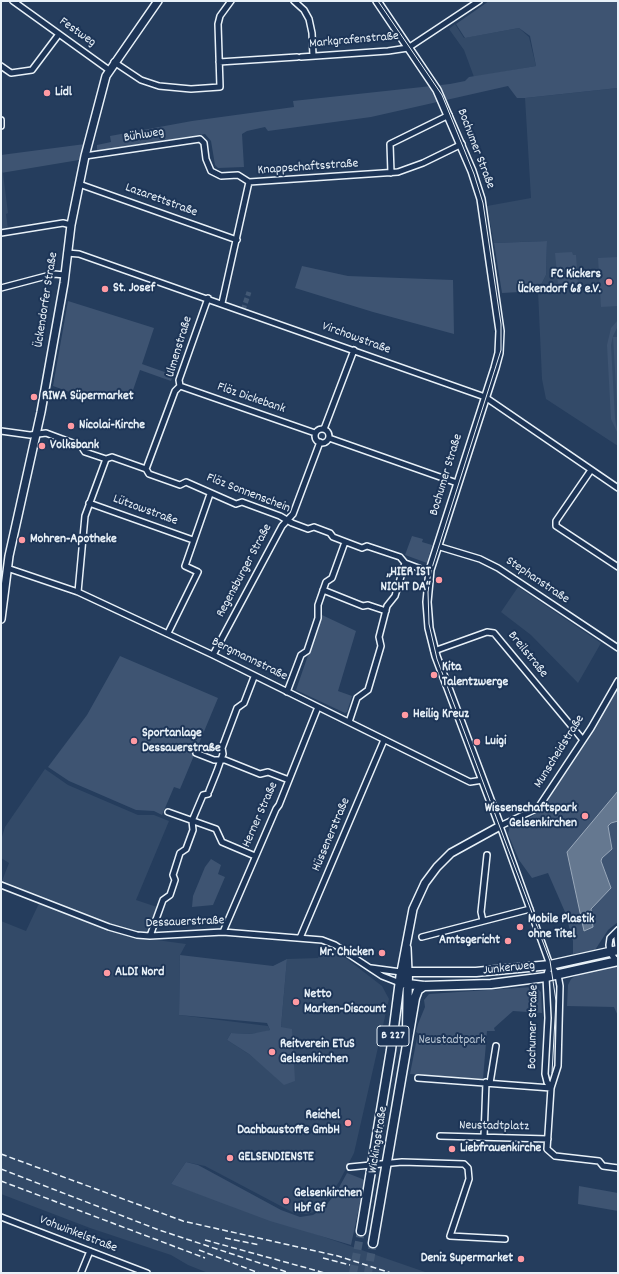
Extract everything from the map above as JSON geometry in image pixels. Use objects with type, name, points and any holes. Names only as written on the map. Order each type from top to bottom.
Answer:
[{"type":"main road","name":"Ückendorfer Straße","points":[[1,619],[4,566],[36,435],[58,322],[71,225],[78,184],[85,156],[106,76],[114,62],[158,1]]},
{"type":"main road","name":"Bochumer Straße","points":[[376,1],[438,90],[462,144],[477,183],[481,199],[500,331],[499,354],[437,546],[429,572],[427,588],[428,620],[434,651],[500,826]]},
{"type":"main road","name":"Munscheidstraße","points":[[405,972],[406,942],[413,909],[419,894],[437,867],[457,849],[500,826]]},
{"type":"main road","name":"Junkerweg","points":[[405,972],[476,972],[550,965],[616,950]]},
{"type":"main road","name":"Junkerweg","points":[[404,984],[424,986],[491,984],[558,975],[617,961]]},
{"type":"main road","name":"Wickingstraße","points":[[361,1231],[405,972]]},
{"type":"main road","name":"Wickingstraße","points":[[404,984],[407,1040]]},
{"type":"main road","name":"Wickingstraße","points":[[374,1243],[416,993],[424,986]]},
{"type":"street","name":"Festweg","points":[[13,1],[109,70]]},
{"type":"street","points":[[114,62],[147,82],[170,88],[193,89],[221,86],[218,39],[219,20],[231,1]]},
{"type":"street","points":[[294,1],[304,10],[308,19],[312,33],[313,56]]},
{"type":"street","points":[[409,47],[479,1]]},
{"type":"street","points":[[1,68],[11,73],[32,70],[35,68],[59,34]]},
{"type":"street","name":"Markgrafenstraße","points":[[219,62],[388,51],[409,47]]},
{"type":"street","points":[[390,173],[390,144],[449,115]]},
{"type":"street","points":[[1,120],[1,126]]},
{"type":"street","name":"Bühlweg","points":[[85,156],[197,139],[202,140],[204,143],[206,159],[211,170],[221,176],[238,175],[249,182]]},
{"type":"street","name":"Knappschaftsstraße","points":[[222,303],[249,182],[390,173],[407,170],[462,144]]},
{"type":"street","name":"Lazarettstraße","points":[[78,184],[237,240]]},
{"type":"street","points":[[1,233],[63,223],[71,225]]},
{"type":"street","name":"Virchowstraße","points":[[67,253],[79,254],[208,298],[485,397],[618,488]]},
{"type":"street","points":[[1,288],[54,274],[65,275]]},
{"type":"street","name":"Ulmenstraße","points":[[146,469],[175,391],[180,386],[179,380],[208,298]]},
{"type":"street","points":[[324,429],[354,350]]},
{"type":"street","name":"Flöz Dickebank","points":[[180,386],[315,433]]},
{"type":"street","points":[[324,429],[318,430],[315,433],[316,440],[326,442],[329,438]]},
{"type":"street","points":[[324,429],[329,434],[329,438]]},
{"type":"street","name":"Flöz Sonnenschein","points":[[1,431],[36,435],[46,433],[81,446],[85,452],[106,459],[112,457],[146,469],[149,474],[180,485],[186,482],[206,490],[210,494],[236,504],[242,502],[280,516],[308,529],[314,527],[325,531],[330,533],[333,537],[362,548],[367,546],[400,557],[405,563],[429,572]]},
{"type":"street","points":[[329,438],[457,483]]},
{"type":"street","name":"Regensburger Straße","points":[[213,655],[282,526],[293,514],[320,442]]},
{"type":"street","points":[[78,592],[85,516],[106,459]]},
{"type":"street","points":[[592,470],[556,521],[556,526],[618,567]]},
{"type":"street","points":[[168,633],[198,572],[186,566],[210,494]]},
{"type":"street","name":"Lützowstraße","points":[[89,503],[194,540]]},
{"type":"street","points":[[287,692],[301,655],[307,651],[318,618],[318,604],[326,582],[332,578],[345,542]]},
{"type":"street","name":"Stephanstraße","points":[[437,546],[480,559],[498,568],[618,648]]},
{"type":"street","points":[[349,722],[357,698],[368,690],[381,646],[378,636],[387,606],[395,596],[405,563]]},
{"type":"street","name":"Bergmannstraße","points":[[4,566],[78,592],[168,633],[254,677],[470,782],[474,783],[483,780]]},
{"type":"street","points":[[323,590],[363,606],[368,605],[386,611]]},
{"type":"street","name":"Breilstraße","points":[[434,651],[487,632],[494,633],[583,740]]},
{"type":"street","points":[[150,936],[164,900],[170,895],[175,880],[173,875],[180,853],[186,849],[193,830],[192,821],[203,795],[209,792],[223,754],[222,748],[237,708],[244,703],[254,677]]},
{"type":"street","name":"Munscheidstraße","points":[[500,826],[538,808],[583,740],[618,681]]},
{"type":"street","name":"Herner Straße","points":[[224,932],[318,708]]},
{"type":"street","name":"Hüssenerstraße","points":[[300,938],[384,740]]},
{"type":"street","points":[[196,753],[214,760],[225,760],[260,774],[268,772],[289,780]]},
{"type":"street","points":[[168,812],[216,829],[222,842],[255,856]]},
{"type":"street","name":"Bochumer Straße","points":[[500,826],[550,965],[558,975],[561,1002],[558,1066],[551,1088],[547,1150],[555,1156],[599,1161],[603,1166],[618,1168]]},
{"type":"street","points":[[483,921],[480,912],[486,855]]},
{"type":"street","name":"Dessauerstraße","points":[[1,885],[124,932],[150,936],[224,932],[300,938],[329,942],[382,976],[404,984]]},
{"type":"street","points":[[422,937],[530,909]]},
{"type":"street","points":[[616,950],[610,938],[618,931]]},
{"type":"street","points":[[617,961],[616,938],[618,931]]},
{"type":"street","name":"Bochumer Straße","points":[[550,965],[546,977],[548,1018],[545,1074],[547,1082],[551,1088]]},
{"type":"street","name":"Dessauerstraße","points":[[370,968],[405,972]]},
{"type":"street","points":[[484,1137],[488,1082],[496,1046]]},
{"type":"street","points":[[418,1078],[488,1082],[551,1088]]},
{"type":"street","name":"Neustadtplatz","points":[[440,1136],[548,1139]]},
{"type":"street","points":[[372,1165],[402,1162],[464,1164],[468,1168],[469,1179],[450,1236],[505,1239]]},
{"type":"street","name":"Wickingstraße","points":[[350,1167],[372,1165]]},
{"type":"street","name":"Vohwinkelstraße","points":[[1,1217],[147,1273]]},
{"type":"street","points":[[81,1273],[90,1251]]},
{"type":"shaded area","points":[[455,24],[464,38],[519,28],[529,37],[536,66],[474,77],[464,50],[449,29]]},
{"type":"shaded area","points":[[618,88],[618,446],[546,399],[542,379],[538,291],[546,275],[547,241],[494,243],[487,206],[531,198],[525,98]]},
{"type":"shaded area","points":[[1,173],[3,173],[8,213],[6,214],[8,229],[1,230]]},
{"type":"shaded area","points":[[518,587],[601,643],[578,683],[531,635],[501,612]]},
{"type":"shaded area","points":[[45,769],[68,785],[138,815],[154,815],[169,821],[136,900],[160,908],[149,939],[186,944],[180,955],[179,1015],[268,1026],[270,1030],[261,1033],[231,1033],[227,1040],[249,1054],[284,1084],[281,1027],[287,959],[318,958],[324,946],[347,959],[382,986],[389,999],[354,1153],[339,1182],[322,1206],[314,1212],[307,1214],[294,1213],[205,1166],[186,1162],[171,1184],[428,1273],[208,1273],[188,1265],[171,1255],[90,1228],[1,1194],[1,921],[26,931],[42,897],[2,881],[9,863],[1,858],[1,840],[5,827]]},
{"type":"shaded area","points":[[618,791],[618,821],[611,823],[608,826],[612,849],[602,858],[601,861],[611,888],[591,909],[593,927],[584,931],[567,852]]},
{"type":"green space","points":[[489,1],[618,1],[618,88],[517,98],[508,86],[371,117],[268,131],[265,127],[247,131],[242,134],[244,167],[218,168],[215,165],[211,141],[205,134],[97,151],[97,145],[111,142],[110,136],[192,121],[294,107],[293,101],[450,84],[465,81],[469,77],[536,66],[530,36],[519,28],[465,38],[456,24]]},
{"type":"green space","points":[[85,144],[79,160],[1,173],[1,155]]},
{"type":"green space","points":[[547,241],[546,275],[538,291],[502,293],[494,243]]},
{"type":"green space","points":[[572,252],[573,255],[576,255],[578,284],[558,285],[555,253]]},
{"type":"green space","name":"FC Kickers Ückendorf 68 e.V.","points":[[618,257],[618,306],[601,307],[598,258]]},
{"type":"green space","points":[[302,266],[348,276],[453,280],[454,334],[373,312],[295,288]]},
{"type":"green space","points":[[68,301],[154,328],[142,364],[173,375],[171,381],[140,370],[132,393],[126,391],[112,398],[94,395],[92,400],[53,386]]},
{"type":"green space","points":[[618,320],[618,326],[613,336],[611,345],[615,418],[618,434],[611,419],[607,345],[611,328]]},
{"type":"green space","points":[[613,337],[618,337],[618,422]]},
{"type":"green space","points":[[412,536],[423,539],[422,542],[432,545],[427,563],[405,555]]},
{"type":"green space","points":[[322,615],[356,631],[338,691],[352,696],[347,712],[345,713],[296,690]]},
{"type":"green space","name":"Sportanlage Dessauerstraße","points":[[120,656],[218,698],[180,789],[174,787],[162,815],[154,811],[136,810],[69,781],[48,767],[87,715]]},
{"type":"green space","name":"Wissenschaftspark Gelsenkirchen","points":[[618,684],[618,922],[608,930],[595,950],[573,954],[573,941],[565,912],[548,873],[532,878],[519,860],[508,834],[510,825],[531,817],[543,808]]},
{"type":"green space","points":[[211,859],[221,865],[218,874],[225,877],[213,905],[192,907],[193,896],[205,867]]},
{"type":"green space","points":[[180,955],[273,966],[287,959],[281,1027],[292,1029],[295,1081],[284,1085],[249,1054],[227,1040],[231,1033],[251,1034],[270,1030],[267,1023],[179,1015]]},
{"type":"green space","points":[[618,965],[618,1016],[614,1007],[567,1006],[568,985],[571,979],[577,975]]},
{"type":"green space","name":"Neustadtpark","points":[[536,987],[541,992],[542,1013],[513,1011],[494,1028],[495,1031],[487,1031],[483,1079],[410,1074],[418,1033],[416,1032],[425,1007],[424,1000],[429,994]]},
{"type":"green space","points":[[186,1162],[198,1165],[281,1210],[300,1217],[313,1215],[323,1209],[336,1193],[347,1173],[365,1180],[351,1245],[270,1221],[171,1184]]},
{"type":"green space","points":[[579,1186],[618,1193],[618,1211],[578,1204]]},
{"type":"tunnel","points":[[243,310],[249,292]]},
{"type":"tunnel","points":[[353,1273],[361,1231]]},
{"type":"tunnel","points":[[368,1273],[373,1243]]},
{"type":"tram line","points":[[378,1],[442,95],[474,174],[483,203],[501,324],[501,350],[431,571],[428,592],[429,624],[437,659],[550,961],[556,1001],[552,1073]]},
{"type":"railway","points":[[1,1154],[183,1221],[338,1256],[391,1273]]},
{"type":"railway","points":[[1,1169],[159,1230],[290,1273]]},
{"type":"railway","points":[[1,1181],[205,1258]]},
{"type":"railway","points":[[225,1238],[260,1245]]},
{"type":"railway","points":[[205,1240],[325,1273]]},
{"type":"railway","points":[[199,1250],[259,1273]]},
{"type":"railway","points":[[323,1258],[350,1265]]},
{"type":"place","name":"Lidl","points":[[47,93]]},
{"type":"place","name":"FC Kickers Ückendorf 68 e.V.","points":[[609,282]]},
{"type":"place","name":"St. Josef","points":[[105,289]]},
{"type":"place","name":"RIWA Süpermarket","points":[[34,397]]},
{"type":"place","name":"Nicolai-Kirche","points":[[71,426]]},
{"type":"place","name":"Volksbank","points":[[42,446]]},
{"type":"place","name":"Mohren-Apotheke","points":[[22,540]]},
{"type":"place","name":"„HIER IST NICHT DA“","points":[[439,580]]},
{"type":"place","name":"Kita Talentzwerge","points":[[434,675]]},
{"type":"place","name":"Heilig Kreuz","points":[[405,715]]},
{"type":"place","name":"Sportanlage Dessauerstraße","points":[[134,741]]},
{"type":"place","name":"Luigi","points":[[477,742]]},
{"type":"place","name":"Wissenschaftspark Gelsenkirchen","points":[[585,816]]},
{"type":"place","name":"Mobile Plastik ohne Titel","points":[[520,927]]},
{"type":"place","name":"Amtsgericht","points":[[508,941]]},
{"type":"place","name":"Mr. Chicken","points":[[382,953]]},
{"type":"place","name":"ALDI Nord","points":[[107,973]]},
{"type":"place","name":"Netto Marken-Discount","points":[[296,1002]]},
{"type":"place","name":"Reitverein ETuS Gelsenkirchen","points":[[272,1052]]},
{"type":"place","name":"Reichel Dachbaustoffe GmbH","points":[[348,1123]]},
{"type":"place","name":"Liebfrauenkirche","points":[[452,1149]]},
{"type":"place","name":"GELSENDIENSTE","points":[[230,1158]]},
{"type":"place","name":"Gelsenkirchen Hbf Gf","points":[[286,1201]]},
{"type":"place","name":"Deniz Supermarket","points":[[521,1259]]}]
